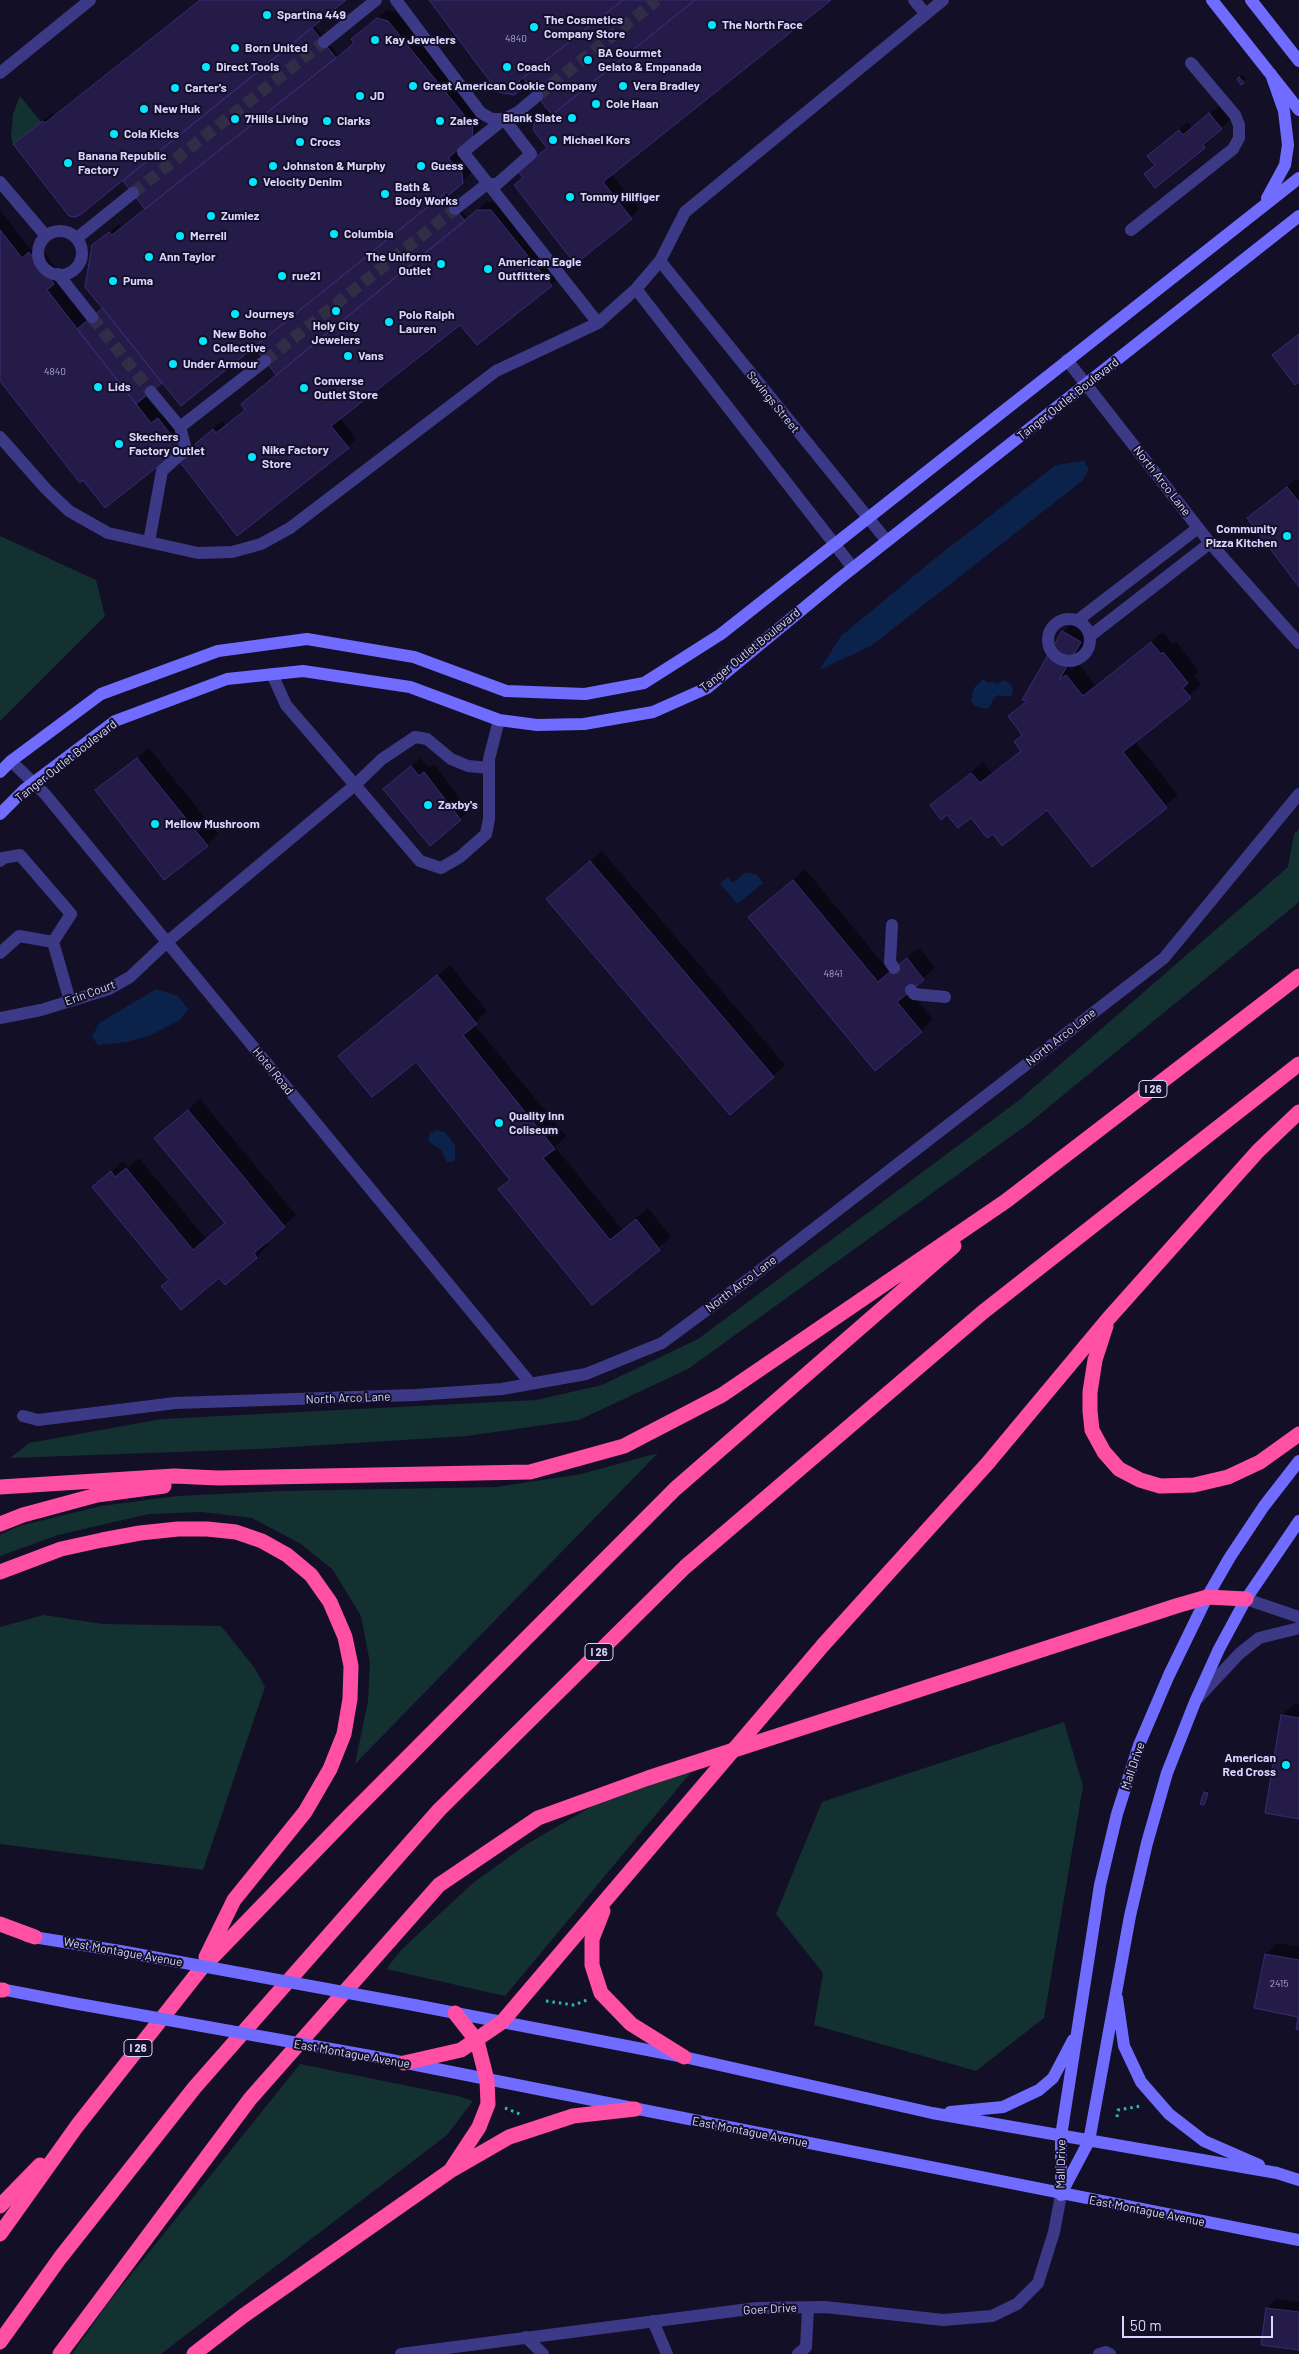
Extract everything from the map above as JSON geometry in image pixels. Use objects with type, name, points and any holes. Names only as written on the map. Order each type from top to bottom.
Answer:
[{"type":"highway","name":"I 26","points":[[0,2234],[77,2126],[200,1970],[348,1817],[675,1490],[1006,1201],[1299,976]]},
{"type":"highway","name":"I 26","points":[[0,2342],[60,2258],[195,2087],[432,1817],[684,1567],[983,1312],[1299,1064]]},
{"type":"highway","points":[[404,2063],[462,2050],[502,2022],[824,1644],[987,1464],[1108,1319],[1258,1151],[1299,1112]]},
{"type":"highway","points":[[0,1487],[174,1476],[218,1478],[530,1472],[624,1446],[722,1395],[1006,1201]]},
{"type":"highway","points":[[1108,1319],[1095,1360],[1090,1392],[1090,1410],[1092,1430],[1104,1452],[1119,1469],[1140,1480],[1160,1486],[1194,1485],[1228,1477],[1252,1466],[1299,1434]]},
{"type":"highway","points":[[0,1524],[23,1515],[97,1495],[218,1478]]},
{"type":"highway","points":[[0,1572],[60,1549],[102,1540],[178,1529],[207,1529],[236,1532],[262,1541],[287,1555],[311,1575],[330,1602],[345,1637],[351,1666],[350,1699],[344,1734],[330,1769],[304,1812],[234,1900],[200,1970]]},
{"type":"highway","points":[[60,2354],[250,2100],[439,1886],[538,1818],[648,1778],[1207,1597],[1246,1599]]},
{"type":"highway","points":[[607,1900],[592,1939],[592,1965],[601,1993],[631,2024],[684,2057]]},
{"type":"highway","points":[[0,1924],[35,1937]]},
{"type":"highway","points":[[450,2171],[479,2127],[488,2104],[487,2080],[477,2041],[455,2013]]},
{"type":"highway","points":[[194,2354],[243,2316],[450,2171],[509,2137],[573,2116],[635,2109]]},
{"type":"highway","points":[[0,2206],[77,2126]]},
{"type":"street","points":[[0,73],[90,0]]},
{"type":"street","points":[[324,42],[376,0]]},
{"type":"street","points":[[396,0],[481,113],[492,119],[504,119]]},
{"type":"street","points":[[914,0],[926,14]]},
{"type":"street","points":[[0,437],[46,489],[69,511],[108,533],[198,554],[232,552],[261,544],[290,528],[496,371],[598,323],[636,289],[660,261],[685,212],[943,0]]},
{"type":"street","points":[[1212,0],[1299,110]]},
{"type":"street","points":[[1251,0],[1299,61]]},
{"type":"street","points":[[1132,230],[1233,149],[1239,138],[1239,125],[1235,115],[1191,63]]},
{"type":"street","points":[[1262,207],[1276,186],[1285,165],[1288,145],[1284,111],[1271,74]]},
{"type":"street","points":[[538,96],[518,112],[504,119],[462,152],[598,323]]},
{"type":"street","points":[[455,209],[487,184],[496,184],[531,154],[504,119]]},
{"type":"street","points":[[0,772],[11,761],[101,694],[218,651],[307,640],[414,657],[506,691],[585,694],[644,683],[721,634],[1299,178]]},
{"type":"street","points":[[0,182],[46,236]]},
{"type":"street","points":[[77,238],[133,193]]},
{"type":"street","name":"Tanger Outlet Boulevard","points":[[0,814],[35,782],[115,721],[227,680],[303,670],[410,687],[499,720],[537,725],[584,724],[653,712],[706,688],[853,568],[1299,216]]},
{"type":"street","points":[[1280,231],[1299,224]]},
{"type":"street","points":[[58,274],[70,272],[80,263],[82,250],[77,238],[62,231],[46,236],[41,242],[39,256],[45,268],[58,274],[92,317]]},
{"type":"street","name":"Savings Street","points":[[660,261],[887,542]]},
{"type":"street","points":[[636,289],[853,568]]},
{"type":"street","name":"North Arco Lane","points":[[1067,360],[1210,543],[1299,643]]},
{"type":"street","points":[[180,427],[265,361]]},
{"type":"street","points":[[149,542],[162,471],[186,449],[180,427],[151,392]]},
{"type":"street","points":[[1078,620],[1198,528]]},
{"type":"street","points":[[1090,636],[1210,543]]},
{"type":"street","points":[[1063,619],[1078,620],[1083,624],[1090,636],[1088,650],[1078,660],[1064,661],[1052,654],[1047,640],[1051,627],[1063,619]]},
{"type":"street","points":[[272,674],[286,704],[420,861],[441,868],[460,857],[486,834],[489,819],[489,759],[499,720]]},
{"type":"street","name":"Erin Court","points":[[0,1018],[41,1010],[110,989],[130,977],[167,942],[355,785],[382,759],[415,737],[427,739],[451,759],[468,766],[489,768]]},
{"type":"street","name":"Hotel Road","points":[[11,761],[35,782],[531,1384]]},
{"type":"street","name":"North Arco Lane","points":[[23,1416],[38,1420],[175,1403],[415,1395],[502,1389],[586,1374],[662,1343],[762,1269],[1164,958],[1299,794]]},
{"type":"street","points":[[0,861],[3,858],[20,855],[71,914],[52,942]]},
{"type":"street","points":[[892,926],[890,962],[894,968]]},
{"type":"street","points":[[0,952],[19,936],[52,942]]},
{"type":"street","points":[[52,942],[70,1001]]},
{"type":"street","points":[[911,990],[914,994],[945,997]]},
{"type":"street","name":"Mall Drive","points":[[1061,2194],[1062,2136],[1100,1885],[1117,1814],[1139,1746],[1165,1683],[1207,1597],[1230,1556],[1254,1520],[1299,1461]]},
{"type":"street","name":"Mall Drive","points":[[1061,2194],[1089,2141],[1130,1916],[1146,1843],[1167,1773],[1195,1702],[1219,1649],[1246,1599],[1299,1521]]},
{"type":"street","points":[[1246,1599],[1299,1617]]},
{"type":"street","points":[[1195,1702],[1239,1654],[1259,1638],[1299,1628]]},
{"type":"street","name":"West Montague Avenue","points":[[0,1932],[120,1951],[455,2013]]},
{"type":"street","points":[[1116,1988],[1124,2046],[1141,2082],[1169,2114],[1204,2141],[1277,2173],[1299,2180]]},
{"type":"street","name":"East Montague Avenue","points":[[1,1990],[376,2057],[1299,2240]]},
{"type":"street","points":[[455,2013],[684,2057],[932,2113],[1277,2173]]},
{"type":"street","points":[[932,2113],[1003,2107],[1039,2090],[1053,2078],[1079,2027]]},
{"type":"street","name":"Goer Drive","points":[[401,2354],[757,2308],[824,2308],[943,2320],[992,2316],[1017,2304],[1038,2283],[1054,2232],[1061,2194]]},
{"type":"street","points":[[806,2352],[808,2308]]},
{"type":"street","points":[[653,2321],[668,2354]]},
{"type":"street","points":[[526,2337],[543,2354]]},
{"type":"street","points":[[1099,2354],[1106,2352],[1110,2354]]},
{"type":"path","points":[[546,2001],[574,2005],[593,1997]]},
{"type":"path","points":[[1117,2117],[1118,2110],[1144,2106],[1147,2103]]},
{"type":"path","points":[[504,2108],[521,2114],[525,2120]]},
{"type":"green space","points":[[20,96],[42,123],[13,144],[11,136],[13,114]]},
{"type":"green space","points":[[0,536],[96,580],[105,616],[0,721]]},
{"type":"green space","points":[[1299,829],[1299,902],[1028,1124],[688,1369],[579,1420],[467,1436],[259,1449],[10,1458],[29,1443],[162,1419],[536,1400],[602,1385],[698,1339],[1018,1101],[1288,867],[1294,834]]},
{"type":"green space","points":[[658,1453],[355,1764],[368,1701],[370,1663],[361,1616],[333,1570],[301,1544],[252,1518],[202,1512],[149,1514],[58,1535],[0,1556],[0,1535],[19,1526],[101,1506],[177,1496],[281,1491],[496,1487],[581,1474]]},
{"type":"green space","points":[[44,1615],[103,1624],[221,1626],[254,1667],[265,1687],[203,1870],[0,1844],[0,1627]]},
{"type":"green space","points":[[1064,1722],[1083,1786],[1044,2018],[976,2071],[814,2025],[823,1973],[776,1914],[822,1802]]},
{"type":"green space","points":[[693,1770],[505,1996],[386,1969],[402,1949],[473,1883],[527,1844],[596,1804]]},
{"type":"green space","points":[[300,2064],[458,2096],[473,2101],[447,2135],[161,2354],[72,2354],[105,2307]]},
{"type":"water","points":[[1084,461],[1089,469],[1082,481],[871,646],[819,670],[841,636],[938,556],[1056,465]]},
{"type":"water","points":[[983,679],[988,683],[992,681],[996,684],[1005,680],[1011,685],[1012,695],[1009,697],[999,695],[995,697],[988,709],[975,706],[971,701],[974,688]]},
{"type":"water","points":[[746,872],[757,875],[763,883],[737,904],[720,883],[728,877],[732,883]]},
{"type":"water","points":[[156,989],[178,996],[188,1009],[180,1020],[151,1035],[127,1042],[98,1045],[92,1037],[99,1023]]},
{"type":"water","points":[[437,1130],[446,1133],[455,1145],[455,1160],[452,1162],[447,1162],[441,1150],[428,1141],[430,1133]]},
{"type":"building","points":[[200,0],[346,0],[80,215],[75,217],[69,216],[13,144],[43,121],[45,123]]},
{"type":"building","points":[[429,0],[623,0],[519,81],[524,87],[514,95],[498,92]]},
{"type":"building","points":[[623,0],[695,0],[552,115],[523,78]]},
{"type":"building","points":[[695,0],[831,0],[603,182],[632,219],[575,264],[514,185],[523,178],[518,171],[547,148],[533,130],[535,119],[543,112],[548,118]]},
{"type":"building","points":[[377,18],[388,21],[473,126],[472,138],[448,158],[462,173],[463,183],[449,195],[447,192],[444,194],[181,406],[85,287],[92,245],[109,232],[112,235],[336,58],[354,43],[351,39]]},
{"type":"building","points":[[312,28],[336,58],[145,209],[123,181]]},
{"type":"building","points":[[1239,77],[1244,83],[1241,85],[1237,79]]},
{"type":"building","points":[[1209,113],[1222,129],[1203,145],[1205,148],[1155,188],[1144,174],[1155,165],[1147,156],[1179,130],[1183,135]]},
{"type":"building","points":[[444,194],[465,221],[276,375],[254,347]]},
{"type":"building","points":[[477,210],[491,210],[552,286],[477,345],[460,325],[331,426],[349,448],[237,536],[180,462],[198,448],[195,444],[213,429],[216,433],[245,410],[241,404]]},
{"type":"building","points":[[0,230],[22,258],[29,252],[54,284],[47,290],[151,423],[158,418],[181,448],[105,508],[83,480],[80,483],[0,381]]},
{"type":"building","points":[[103,308],[162,383],[136,404],[77,329]]},
{"type":"building","points":[[1299,334],[1299,382],[1295,385],[1272,355]]},
{"type":"building","points":[[1287,487],[1299,502],[1299,587],[1247,518]]},
{"type":"building","points":[[1062,631],[1081,642],[1059,680],[1066,675],[1083,696],[1151,642],[1161,654],[1163,652],[1188,683],[1183,688],[1191,698],[1123,752],[1167,808],[1092,867],[1047,810],[1002,846],[993,834],[987,838],[971,818],[958,828],[947,815],[941,820],[930,805],[971,773],[980,783],[1021,751],[1014,742],[1022,735],[1008,716],[1027,701],[1022,700]]},
{"type":"building","name":"Mellow Mushroom","points":[[137,758],[208,846],[164,880],[95,790]]},
{"type":"building","points":[[411,766],[419,776],[424,772],[461,820],[430,846],[383,789]]},
{"type":"building","points":[[590,861],[774,1077],[730,1115],[546,899]]},
{"type":"building","points":[[793,880],[878,982],[907,958],[924,980],[897,1002],[922,1032],[875,1071],[748,917]]},
{"type":"building","name":"Quality Inn Coliseum","points":[[437,975],[477,1024],[463,1035],[555,1149],[543,1158],[610,1240],[636,1219],[660,1250],[592,1305],[498,1189],[510,1180],[416,1062],[372,1097],[338,1056]]},
{"type":"building","points":[[188,1110],[285,1227],[254,1253],[257,1258],[225,1285],[219,1278],[181,1310],[161,1286],[169,1280],[92,1187],[111,1171],[115,1177],[126,1168],[193,1250],[225,1223],[154,1138]]},
{"type":"building","name":"American Red Cross","points":[[1281,1715],[1299,1718],[1299,1819],[1265,1813]]},
{"type":"building","points":[[1204,1792],[1208,1793],[1204,1805],[1200,1804]]},
{"type":"building","points":[[1265,1954],[1299,1960],[1299,2030],[1296,2029],[1298,2017],[1254,2008]]},
{"type":"building","points":[[1266,2308],[1299,2312],[1299,2350],[1261,2345]]},
{"type":"tunnel","points":[[537,96],[657,0]]},
{"type":"tunnel","points":[[133,193],[324,42]]},
{"type":"tunnel","points":[[265,361],[455,209]]},
{"type":"tunnel","points":[[92,317],[151,392]]},
{"type":"place","name":"Spartina 449","points":[[267,15]]},
{"type":"place","name":"The North Face","points":[[712,25]]},
{"type":"place","name":"The Cosmetics Company Store","points":[[534,27]]},
{"type":"place","name":"Kay Jewelers","points":[[375,40]]},
{"type":"place","name":"Born United","points":[[235,48]]},
{"type":"place","name":"BA Gourmet Gelato & Empanada","points":[[588,60]]},
{"type":"place","name":"Direct Tools","points":[[206,67]]},
{"type":"place","name":"Coach","points":[[507,67]]},
{"type":"place","name":"Great American Cookie Company","points":[[413,86]]},
{"type":"place","name":"Vera Bradley","points":[[623,86]]},
{"type":"place","name":"Carter's","points":[[175,88]]},
{"type":"place","name":"JD","points":[[360,96]]},
{"type":"place","name":"Cole Haan","points":[[596,104]]},
{"type":"place","name":"New Huk","points":[[144,109]]},
{"type":"place","name":"Blank Slate","points":[[572,118]]},
{"type":"place","name":"7Hills Living","points":[[235,119]]},
{"type":"place","name":"Clarks","points":[[327,121]]},
{"type":"place","name":"Zales","points":[[440,121]]},
{"type":"place","name":"Cola Kicks","points":[[114,134]]},
{"type":"place","name":"Michael Kors","points":[[553,140]]},
{"type":"place","name":"Crocs","points":[[300,142]]},
{"type":"place","name":"Banana Republic Factory","points":[[68,163]]},
{"type":"place","name":"Johnston & Murphy","points":[[273,166]]},
{"type":"place","name":"Guess","points":[[421,166]]},
{"type":"place","name":"Velocity Denim","points":[[253,182]]},
{"type":"place","name":"Bath & Body Works","points":[[385,194]]},
{"type":"place","name":"Tommy Hilfiger","points":[[570,197]]},
{"type":"place","name":"Zumiez","points":[[211,216]]},
{"type":"place","name":"Columbia","points":[[334,234]]},
{"type":"place","name":"Merrell","points":[[180,236]]},
{"type":"place","name":"Ann Taylor","points":[[149,257]]},
{"type":"place","name":"The Uniform Outlet","points":[[441,264]]},
{"type":"place","name":"American Eagle Outfitters","points":[[488,269]]},
{"type":"place","name":"rue21","points":[[282,276]]},
{"type":"place","name":"Puma","points":[[113,281]]},
{"type":"place","name":"Holy City Jewelers","points":[[336,311]]},
{"type":"place","name":"Journeys","points":[[235,314]]},
{"type":"place","name":"Polo Ralph Lauren","points":[[389,322]]},
{"type":"place","name":"New Boho Collective","points":[[203,341]]},
{"type":"place","name":"Vans","points":[[348,356]]},
{"type":"place","name":"Under Armour","points":[[173,364]]},
{"type":"place","name":"Lids","points":[[98,387]]},
{"type":"place","name":"Converse Outlet Store","points":[[304,388]]},
{"type":"place","name":"Skechers Factory Outlet","points":[[119,444]]},
{"type":"place","name":"Nike Factory Store","points":[[252,457]]},
{"type":"place","name":"Community Pizza Kitchen","points":[[1287,536]]},
{"type":"place","name":"Zaxby's","points":[[428,805]]},
{"type":"place","name":"Mellow Mushroom","points":[[155,824]]},
{"type":"place","name":"Quality Inn Coliseum","points":[[499,1123]]},
{"type":"place","name":"American Red Cross","points":[[1286,1765]]}]
